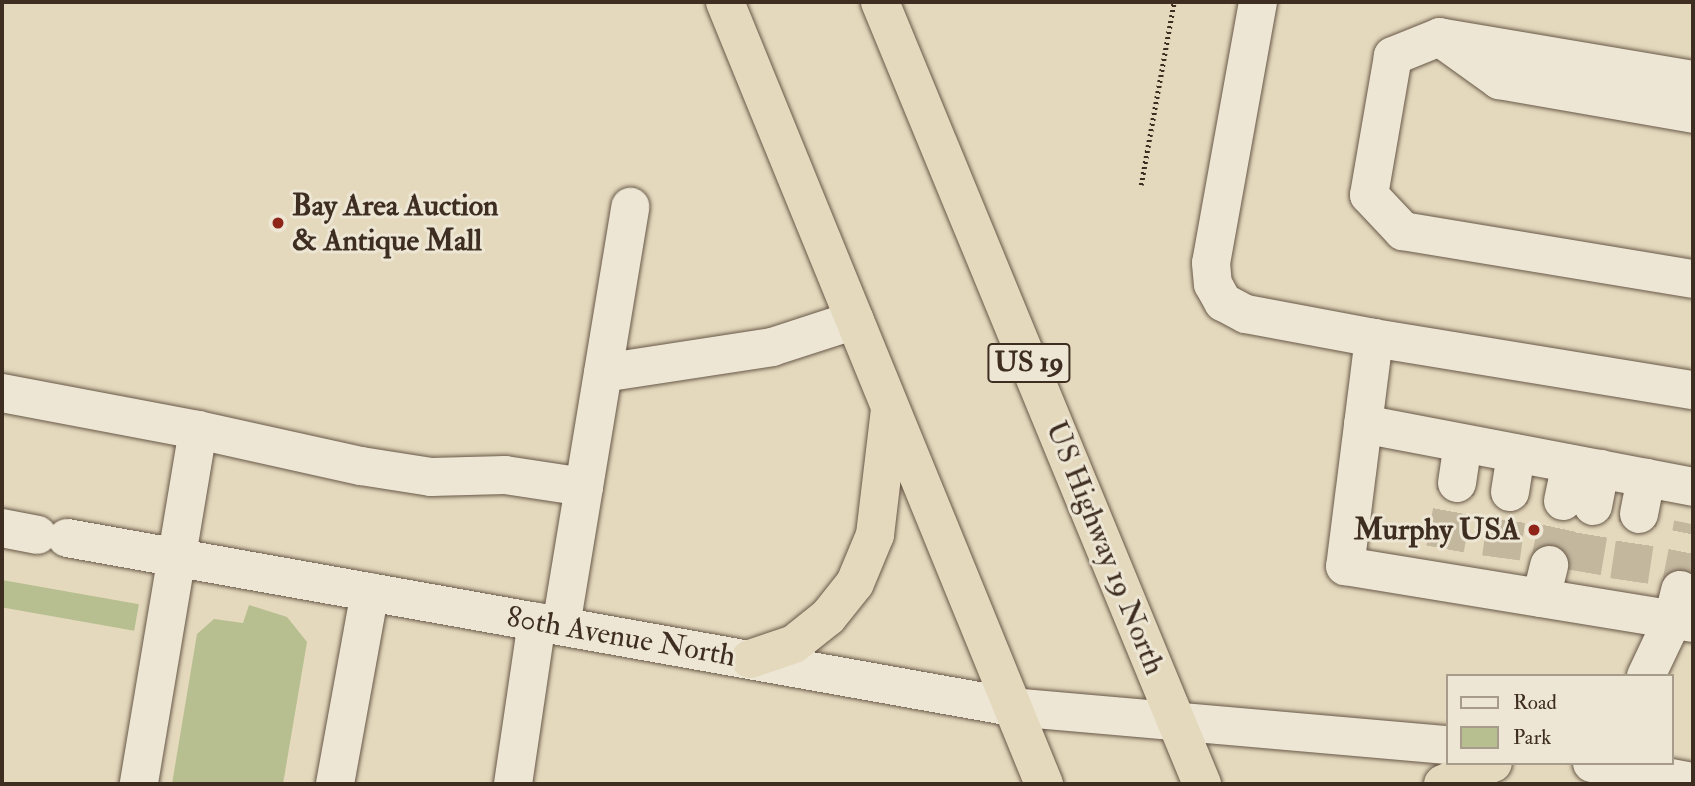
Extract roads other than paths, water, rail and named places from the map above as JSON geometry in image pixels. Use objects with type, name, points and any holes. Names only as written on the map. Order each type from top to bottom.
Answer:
[{"type":"highway","points":[[724,2],[1044,784]]},
{"type":"highway","name":"US Highway 19 North","points":[[880,2],[1202,784]]},
{"type":"highway","points":[[750,659],[794,644],[828,617],[855,583],[875,535],[890,408]]},
{"type":"highway","points":[[1443,784],[1488,765]]},
{"type":"street","points":[[1258,2],[1211,263],[1213,284],[1223,302],[1246,314],[1374,338],[1693,390]]},
{"type":"street","points":[[1693,105],[1440,37],[1393,57],[1370,195],[1404,231],[1683,273],[1693,251]]},
{"type":"street","points":[[520,783],[549,624],[584,487],[631,206]]},
{"type":"street","points":[[603,373],[772,347],[855,320]]},
{"type":"street","points":[[1374,338],[1345,566],[1443,565],[1626,596],[1682,611],[1647,674]]},
{"type":"street","points":[[2,393],[198,430],[361,466],[431,477],[505,475],[584,487]]},
{"type":"street","points":[[1363,424],[1693,487]]},
{"type":"street","points":[[139,784],[198,430]]},
{"type":"street","points":[[1457,483],[1463,443]]},
{"type":"street","points":[[1510,492],[1516,453]]},
{"type":"street","points":[[1578,504],[1586,466]]},
{"type":"street","points":[[1639,514],[1646,478]]},
{"type":"street","name":"80th Avenue North","points":[[36,534],[178,556],[1012,706],[1177,723],[1446,745]]},
{"type":"street","points":[[335,784],[370,592]]},
{"type":"street","points":[[1612,765],[1693,782]]},
{"type":"tunnel","points":[[1445,549],[1457,483]]},
{"type":"tunnel","points":[[1501,558],[1510,492]]},
{"type":"tunnel","points":[[1549,565],[1563,501]]},
{"type":"tunnel","points":[[1582,572],[1593,506]]},
{"type":"tunnel","points":[[1629,581],[1639,514]]},
{"type":"tunnel","points":[[1680,590],[1693,524]]},
{"type":"place","name":"Bay Area Auction & Antique Mall","points":[[278,223]]},
{"type":"place","name":"Murphy USA","points":[[1534,530]]}]
